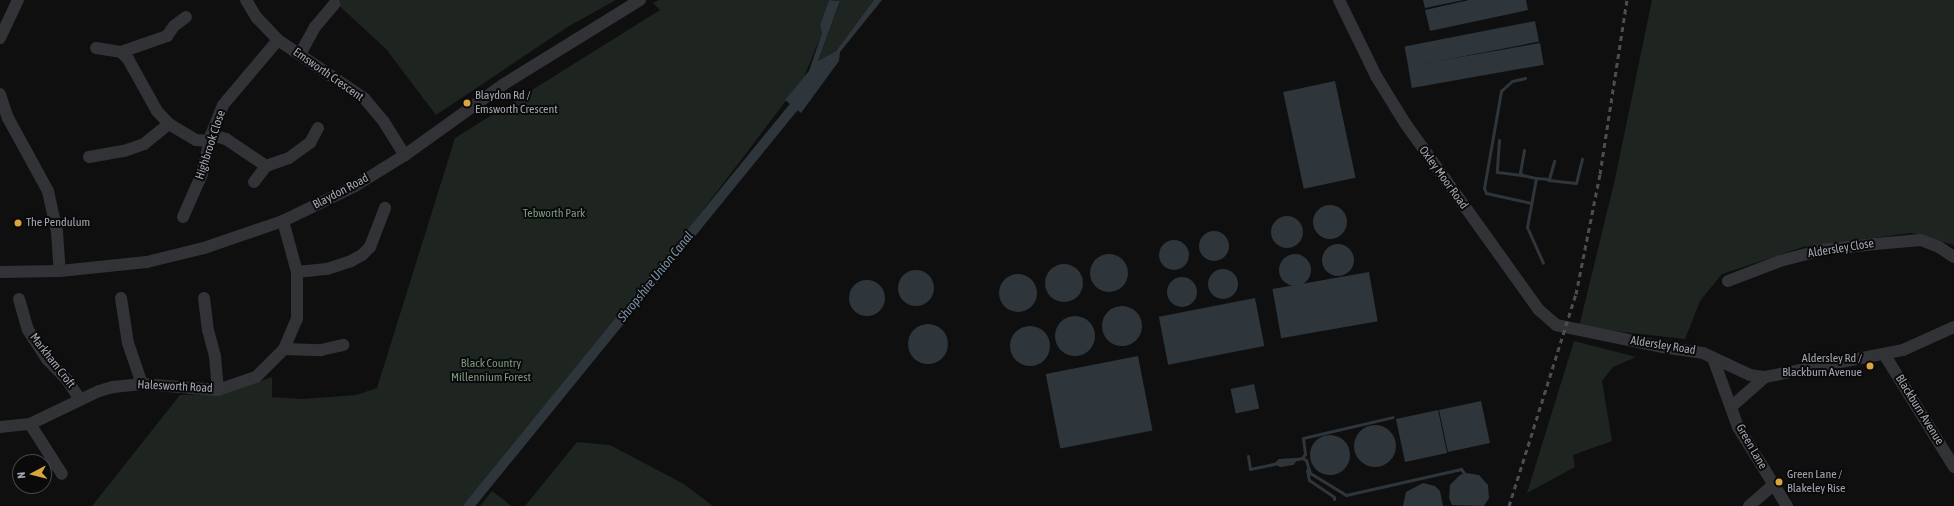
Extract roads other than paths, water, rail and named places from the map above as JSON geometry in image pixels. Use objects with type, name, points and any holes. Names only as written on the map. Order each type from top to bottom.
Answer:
[{"type":"street","points":[[0,38],[18,0]]},
{"type":"street","name":"Emsworth Crescent","points":[[246,0],[257,18],[278,40],[364,98],[384,122],[405,155]]},
{"type":"street","name":"Blaydon Road","points":[[0,272],[60,271],[154,260],[204,248],[283,221],[355,186],[405,155],[504,84],[640,0]]},
{"type":"street","name":"Oxley Moor Road","points":[[1339,0],[1376,76],[1405,123],[1442,176],[1547,319],[1562,328],[1576,331]]},
{"type":"street","points":[[300,54],[315,27],[334,4]]},
{"type":"street","points":[[96,48],[121,52],[167,36],[172,23],[186,17]]},
{"type":"street","name":"Highbrook Close","points":[[183,217],[202,174],[211,138],[223,105],[278,40]]},
{"type":"street","points":[[121,52],[128,59],[157,111],[169,124],[196,140],[211,138],[226,139],[266,166]]},
{"type":"street","points":[[0,94],[8,118],[48,191],[57,232],[60,271]]},
{"type":"street","points":[[89,157],[124,151],[144,144],[169,124]]},
{"type":"street","points":[[254,182],[266,166],[289,158],[310,143],[318,128]]},
{"type":"street","points":[[296,272],[327,269],[351,261],[362,255],[370,247],[385,208]]},
{"type":"street","name":"Halesworth Road","points":[[0,427],[30,424],[80,400],[113,387],[142,384],[218,390],[256,377],[284,349],[297,319],[296,272],[293,250],[283,221]]},
{"type":"street","name":"Aldersley Close","points":[[1728,282],[1780,261],[1822,250],[1875,244],[1921,240],[1939,246],[1954,257]]},
{"type":"street","points":[[121,298],[128,343],[142,384]]},
{"type":"street","points":[[204,298],[208,330],[215,356],[218,390]]},
{"type":"street","name":"Markham Croft","points":[[19,299],[28,330],[47,359],[67,380],[80,400]]},
{"type":"street","name":"Aldersley Road","points":[[1576,331],[1662,347],[1690,350],[1713,358],[1750,375],[1765,377],[1884,354],[1917,346],[1954,327]]},
{"type":"street","points":[[284,349],[321,350],[343,345]]},
{"type":"street","name":"Blackburn Avenue","points":[[1884,354],[1954,466]]},
{"type":"street","name":"Green Lane","points":[[1713,358],[1744,439],[1787,506]]},
{"type":"street","points":[[1731,407],[1765,377]]},
{"type":"street","points":[[30,424],[62,474]]},
{"type":"street","points":[[1749,506],[1773,485]]},
{"type":"waterway","points":[[1525,78],[1512,81],[1501,91],[1484,188],[1486,193],[1531,203]]},
{"type":"waterway","name":"Shropshire Union Canal","points":[[469,506],[801,98]]},
{"type":"waterway","points":[[1499,140],[1497,172],[1522,175]]},
{"type":"waterway","points":[[1524,150],[1520,172],[1522,175],[1536,178],[1527,227],[1543,263]]},
{"type":"waterway","points":[[1548,180],[1576,183],[1582,159]]},
{"type":"waterway","points":[[1536,178],[1549,179],[1554,161]]},
{"type":"waterway","points":[[1248,456],[1250,469],[1302,458],[1305,454],[1303,438],[1393,417]]},
{"type":"waterway","points":[[1302,458],[1306,460],[1310,473],[1346,495],[1461,469],[1464,473]]},
{"type":"waterway","points":[[1276,463],[1279,460],[1294,459]]},
{"type":"waterway","points":[[1276,463],[1280,465],[1292,463],[1295,459]]},
{"type":"waterway","points":[[1307,470],[1309,480],[1334,497],[1334,499]]},
{"type":"railway","points":[[1509,506],[1576,294],[1600,174],[1627,0]]},
{"type":"place","name":"Blaydon Rd / Emsworth Crescent","points":[[467,103]]},
{"type":"place","name":"The Pendulum","points":[[18,223]]},
{"type":"place","name":"Aldersley Rd / Blackburn Avenue","points":[[1870,366]]},
{"type":"place","name":"Green Lane / Blakeley Rise","points":[[1779,482]]},
{"type":"park label","name":"Tebworth Park","points":[[554,214]]},
{"type":"park label","name":"Black Country Millennium Forest","points":[[491,371]]}]
